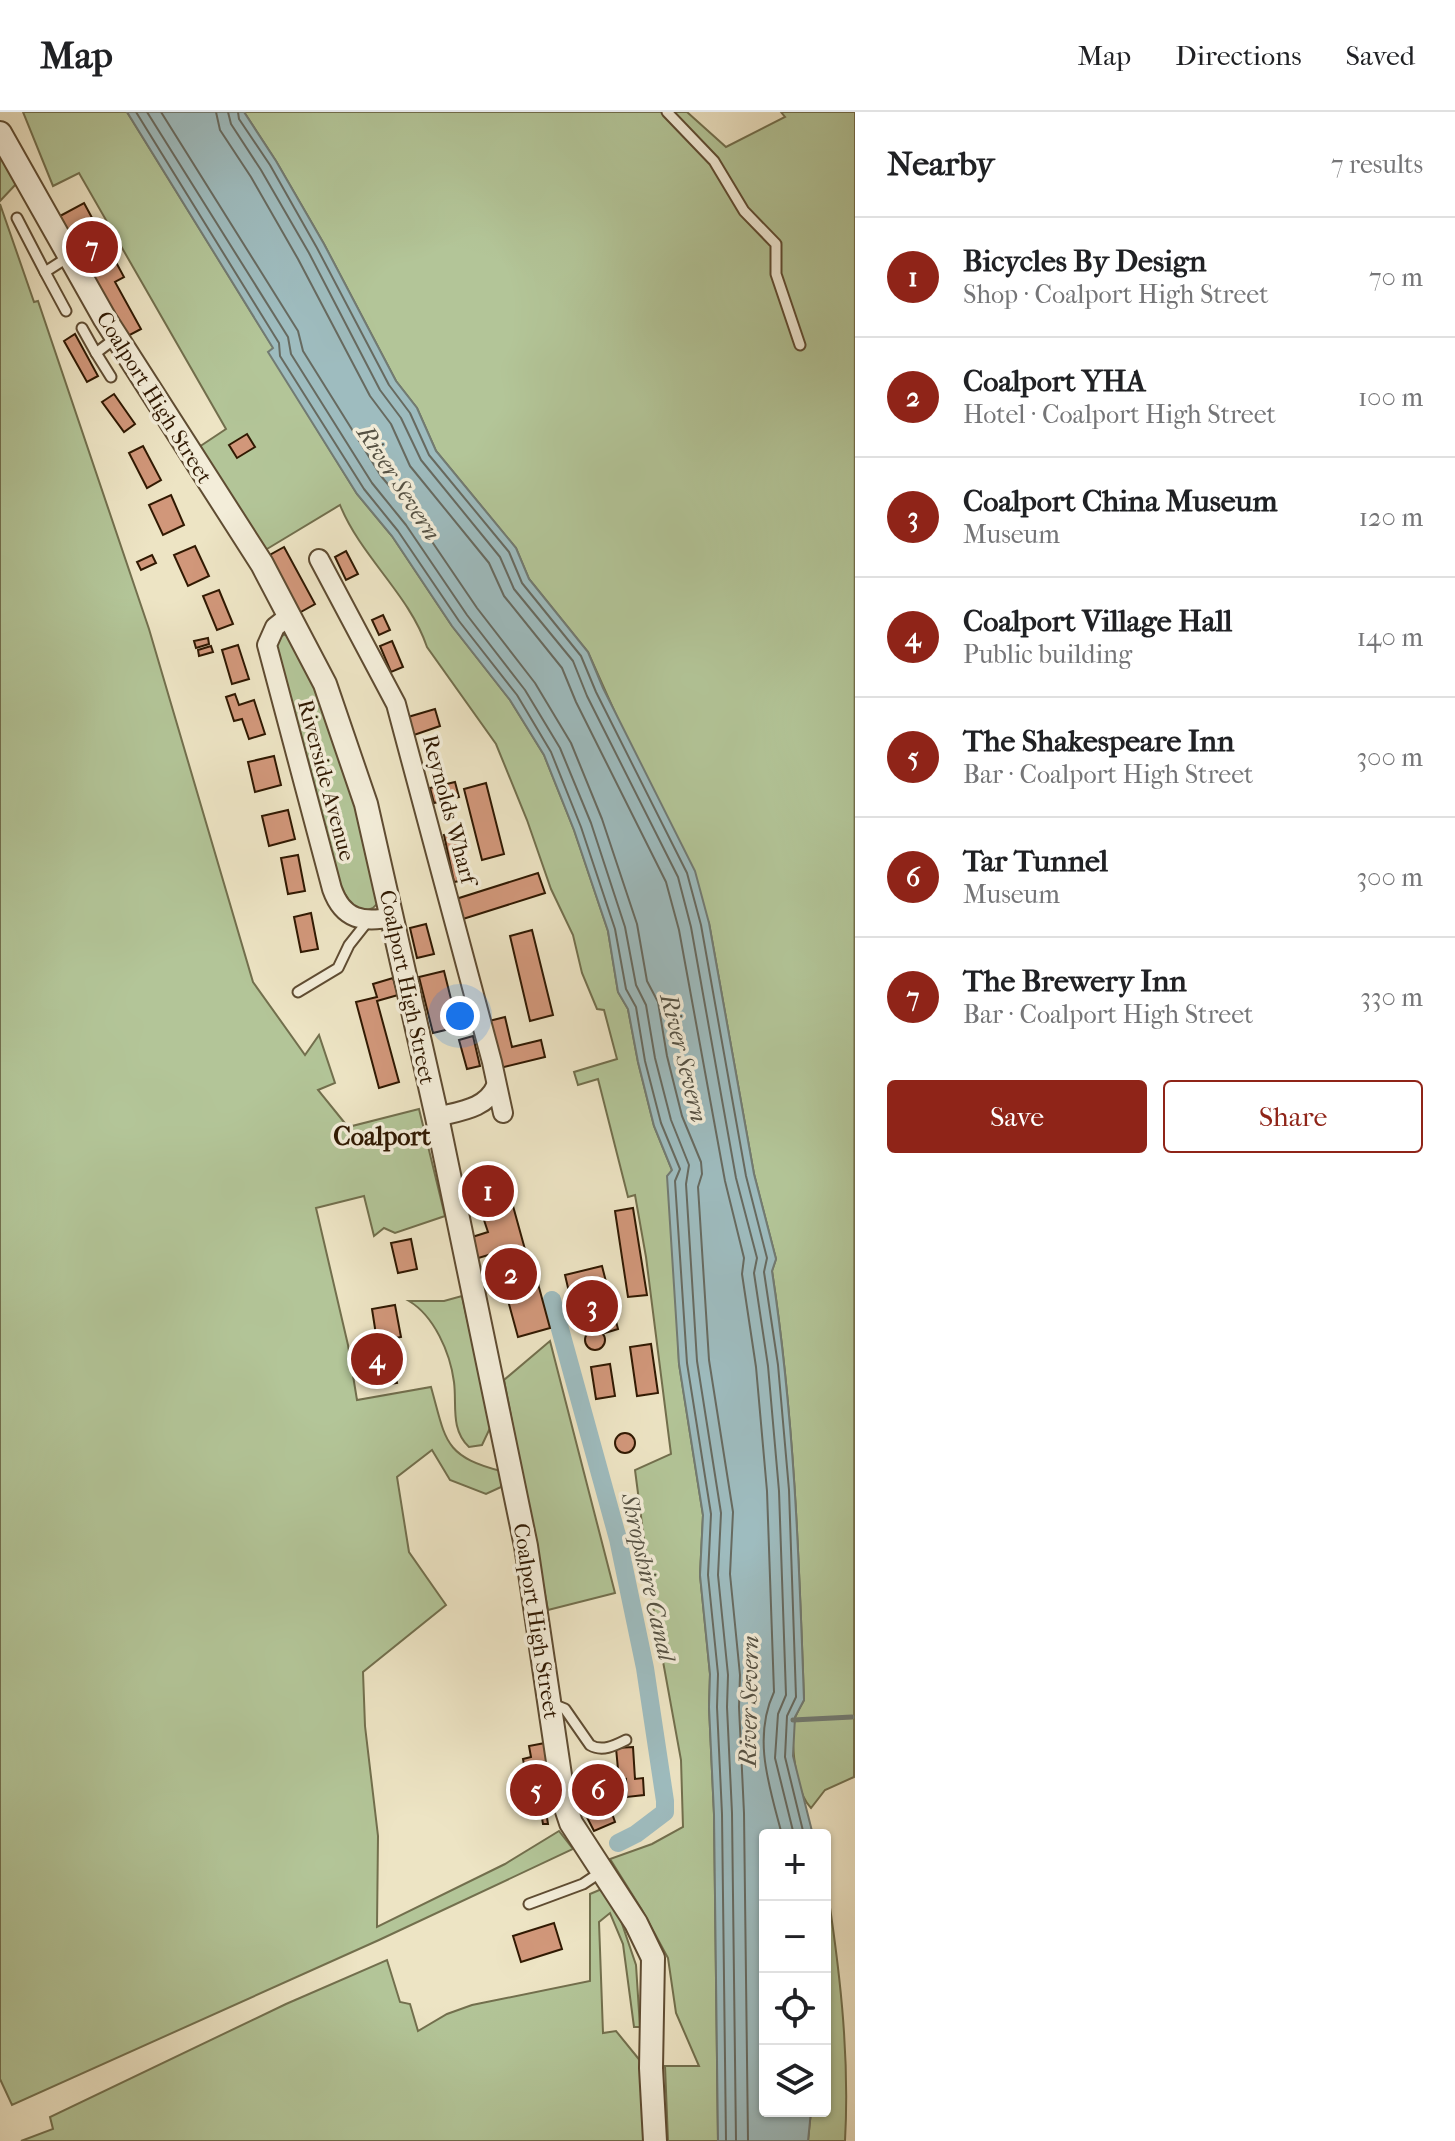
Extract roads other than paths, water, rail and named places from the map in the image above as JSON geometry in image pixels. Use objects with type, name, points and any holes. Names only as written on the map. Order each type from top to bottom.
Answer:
[{"type":"street","name":"Coalport High Street","points":[[0,133],[117,337],[262,564],[330,699],[366,804],[437,1117],[526,1546],[564,1802],[571,1823],[636,1923],[653,1958],[651,2068],[655,2141]]},
{"type":"street","name":"Reynolds Wharf","points":[[319,559],[396,704],[410,747],[503,1113]]},
{"type":"street","name":"Riverside Avenue","points":[[289,616],[275,627],[267,645],[297,761],[338,905],[349,915],[368,921]]},
{"type":"street","points":[[368,921],[393,917]]},
{"type":"street","points":[[437,1117],[482,1104],[492,1096],[496,1086]]},
{"type":"lane","points":[[667,112],[714,161],[744,211],[776,244],[776,274],[800,345]]},
{"type":"lane","points":[[17,218],[66,311]]},
{"type":"lane","points":[[45,272],[70,256]]},
{"type":"lane","points":[[82,328],[111,377]]},
{"type":"lane","points":[[96,353],[117,337]]},
{"type":"lane","points":[[298,992],[338,968],[349,945],[368,921]]},
{"type":"lane","points":[[550,1703],[565,1709],[590,1745],[596,1748],[626,1740]]},
{"type":"lane","points":[[529,1904],[583,1884],[601,1872]]},
{"type":"water","name":"River Severn","points":[[127,112],[244,112],[324,244],[396,381],[417,408],[436,451],[516,548],[529,579],[588,652],[695,871],[709,923],[754,1174],[776,1259],[772,1271],[790,1432],[797,1538],[804,1700],[795,1717],[793,1756],[811,1829],[759,1829],[759,2117],[810,2117],[808,2141],[718,2141],[710,1674],[700,1575],[703,1515],[679,1364],[667,1176],[672,1170],[654,1126],[628,1009],[618,992],[608,931],[574,830],[544,755],[510,700],[452,626],[392,536],[357,494],[268,352],[273,348]]},
{"type":"waterway","name":"Shropshire Canal","points":[[552,1300],[618,1539],[645,1668],[665,1801],[665,1812],[618,1843]]},
{"type":"waterway","points":[[793,1720],[852,1717]]},
{"type":"place","name":"The Brewery Inn","points":[[92,247]]},
{"type":"place","name":"Bicycles By Design","points":[[488,1191]]},
{"type":"place","name":"Coalport YHA","points":[[511,1274]]},
{"type":"place","name":"Coalport China Museum","points":[[592,1306]]},
{"type":"place","name":"Coalport Village Hall","points":[[377,1359]]},
{"type":"place","name":"The Shakespeare Inn","points":[[536,1790]]},
{"type":"place","name":"Tar Tunnel","points":[[598,1790]]},
{"type":"district","name":"Coalport","points":[[382,1136]]}]
